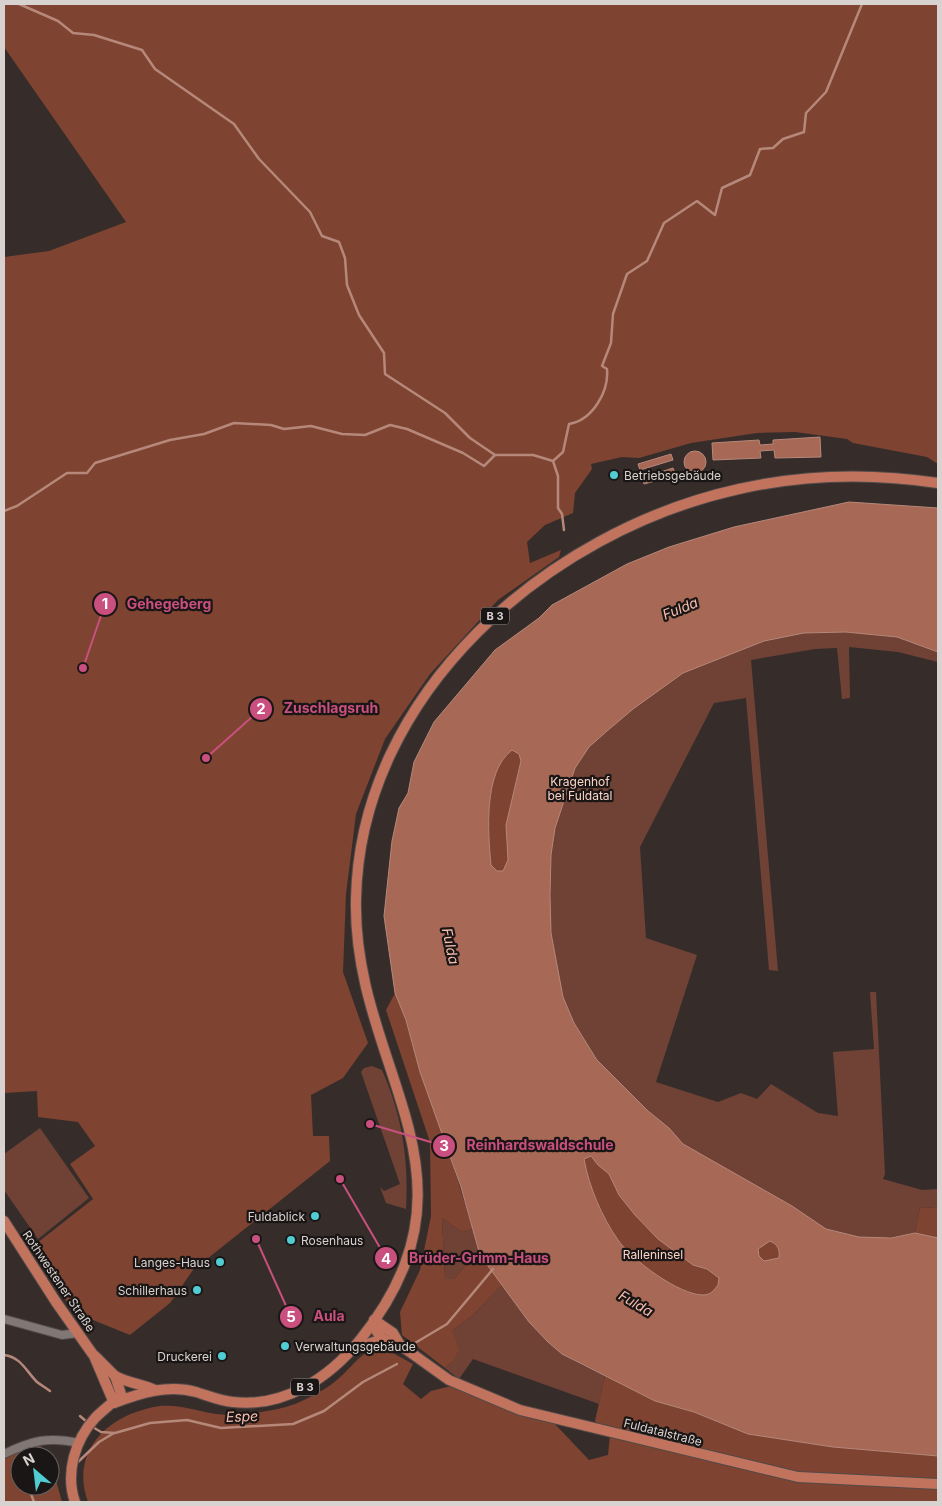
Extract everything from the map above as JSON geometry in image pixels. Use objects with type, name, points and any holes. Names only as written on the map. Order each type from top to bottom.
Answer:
[{"type":"main road","name":"B 3","points":[[75,1502],[71,1471],[79,1443],[89,1425],[114,1403],[139,1393],[155,1390],[182,1390],[233,1402],[264,1402],[301,1389],[330,1369],[351,1350],[392,1292],[409,1252],[416,1223],[418,1180],[410,1126],[377,1027],[362,973],[356,926],[356,886],[364,830],[376,784],[398,740],[421,703],[462,650],[522,593],[583,551],[647,518],[715,494],[782,481],[849,476],[894,478],[938,483]]},
{"type":"main road","name":"Rothwestener Straße","points":[[4,1220],[56,1302],[94,1356],[115,1376]]},
{"type":"main road","points":[[351,1350],[383,1339],[377,1332],[374,1320]]},
{"type":"main road","name":"Fuldatalstraße","points":[[374,1320],[392,1333],[400,1345]]},
{"type":"main road","name":"Fuldatalstraße","points":[[383,1339],[400,1345],[449,1380],[520,1410],[798,1477],[938,1484]]},
{"type":"main road","name":"Rothwestener Straße","points":[[94,1356],[114,1403]]},
{"type":"main road","points":[[115,1376],[131,1384],[144,1385],[155,1390]]},
{"type":"main road","points":[[114,1403],[121,1394],[115,1376]]},
{"type":"street","points":[[4,1319],[62,1335],[78,1333]]},
{"type":"street","points":[[4,1454],[48,1438],[79,1443]]},
{"type":"green space","points":[[4,4],[938,4],[938,464],[927,457],[853,443],[847,439],[795,432],[757,433],[691,443],[639,458],[622,457],[591,464],[592,469],[575,493],[573,513],[545,525],[527,542],[530,563],[561,550],[559,557],[498,600],[430,674],[385,739],[356,814],[346,894],[343,972],[368,1043],[343,1078],[311,1095],[313,1136],[329,1136],[330,1161],[193,1270],[170,1303],[130,1335],[88,1318],[76,1316],[32,1247],[93,1199],[70,1164],[95,1146],[78,1122],[38,1117],[37,1091],[5,1093],[4,1090],[4,257],[49,251],[126,222],[4,47]]},
{"type":"green space","name":"Kragenhof bei Fuldatal","points":[[846,632],[897,637],[938,652],[938,662],[898,652],[849,647],[850,698],[842,699],[837,648],[815,649],[751,660],[778,971],[769,970],[746,698],[714,703],[640,847],[646,938],[697,955],[656,1082],[718,1102],[741,1093],[757,1099],[771,1084],[818,1113],[838,1116],[833,1052],[874,1049],[870,992],[876,992],[885,1174],[883,1179],[922,1190],[938,1189],[938,1207],[920,1208],[915,1233],[888,1238],[727,1294],[594,1196],[493,881],[526,725],[764,641],[804,633]],"holes":[[[563,998],[574,1023],[599,1062],[594,1063],[572,1026]]]},
{"type":"green space","points":[[512,749],[519,754],[521,761],[506,825],[508,860],[503,871],[497,871],[491,865],[489,804],[496,772],[503,759]]},
{"type":"green space","points":[[395,993],[406,1020],[420,1072],[436,1111],[473,1229],[462,1232],[442,1218],[445,1279],[454,1279],[464,1267],[480,1255],[502,1285],[473,1315],[452,1331],[459,1350],[452,1362],[445,1368],[402,1335],[400,1312],[420,1270],[431,1216],[430,1142],[386,1010]]},
{"type":"green space","points":[[372,1066],[382,1070],[395,1104],[405,1156],[406,1209],[386,1203],[380,1187],[384,1191],[400,1184],[361,1072],[364,1068]]},
{"type":"green space","points":[[40,1128],[89,1198],[38,1239],[4,1190],[4,1154]]},
{"type":"green space","name":"Ralleninsel","points":[[591,1156],[609,1174],[619,1195],[635,1215],[658,1239],[693,1265],[707,1269],[719,1278],[718,1285],[712,1292],[703,1295],[693,1293],[669,1283],[644,1266],[625,1248],[607,1222],[593,1191],[584,1159]]},
{"type":"green space","points":[[938,1207],[938,1238],[915,1233],[920,1208]]},
{"type":"green space","points":[[442,1218],[462,1232],[473,1229],[480,1255],[464,1267],[454,1279],[445,1279]]},
{"type":"green space","points":[[770,1241],[778,1248],[779,1258],[763,1261],[759,1256],[758,1249]]},
{"type":"green space","points":[[502,1285],[529,1321],[552,1345],[571,1359],[605,1376],[599,1404],[473,1359],[459,1379],[445,1368],[452,1362],[452,1331],[473,1315]]},
{"type":"green space","points":[[375,1347],[391,1352],[413,1364],[403,1384],[421,1399],[431,1391],[451,1386],[519,1414],[554,1423],[589,1460],[608,1455],[610,1435],[595,1421],[605,1376],[655,1401],[694,1412],[748,1434],[833,1447],[938,1456],[938,1502],[88,1502],[84,1483],[84,1466],[89,1451],[98,1437],[110,1426],[125,1417],[142,1410],[160,1406],[181,1407],[225,1415],[256,1413],[287,1407],[332,1384],[363,1355]]},
{"type":"green space","points":[[10,1455],[10,1496],[60,1495],[62,1502],[4,1502],[4,1459]]},
{"type":"water","points":[[820,437],[821,457],[775,458],[774,450],[760,451],[761,458],[713,460],[712,443],[759,440],[760,445],[773,444],[773,440]]},
{"type":"water","points":[[695,451],[705,458],[706,462],[699,472],[695,473],[685,466],[684,462],[691,452]]},
{"type":"water","points":[[671,454],[673,460],[640,470],[638,464]]},
{"type":"water","points":[[673,468],[676,475],[644,484],[642,478]]},
{"type":"water","name":"Fulda","points":[[849,502],[938,508],[938,652],[897,637],[846,632],[804,633],[764,641],[683,673],[633,709],[589,747],[575,768],[555,828],[551,855],[551,933],[563,997],[574,1023],[597,1060],[648,1111],[669,1128],[683,1144],[792,1206],[826,1229],[859,1237],[891,1238],[915,1233],[938,1238],[938,1456],[833,1447],[748,1434],[694,1412],[655,1401],[562,1354],[529,1322],[480,1255],[461,1187],[420,1072],[406,1020],[395,993],[384,916],[392,841],[399,808],[408,793],[414,762],[434,722],[495,650],[539,618],[552,605],[627,564],[669,547],[734,527]],"holes":[[[512,750],[519,754],[521,761],[506,825],[508,860],[503,871],[497,871],[491,865],[489,804],[496,773],[503,760]],[[591,1156],[609,1174],[619,1195],[658,1239],[693,1265],[707,1269],[719,1278],[718,1285],[714,1290],[703,1295],[669,1283],[645,1266],[625,1248],[612,1231],[602,1212],[589,1180],[584,1159]],[[770,1241],[778,1248],[779,1258],[764,1261],[759,1256],[758,1249]]]},
{"type":"waterway","points":[[19,4],[58,21],[73,33],[94,35],[142,50],[155,69],[234,124],[259,159],[310,212],[322,236],[339,242],[345,258],[347,285],[359,315],[384,353],[385,374],[445,413],[470,438],[495,455],[533,455],[553,461]]},
{"type":"waterway","points":[[564,530],[562,514],[558,508],[558,476],[553,461],[563,452],[569,424],[578,421],[592,411],[602,395],[607,378],[607,369],[602,366],[611,343],[613,314],[627,274],[647,261],[664,223],[697,201],[715,215],[722,188],[750,175],[760,149],[773,148],[783,139],[804,132],[806,113],[826,92],[862,4]]},
{"type":"waterway","points":[[4,511],[17,506],[67,473],[87,473],[95,463],[170,440],[204,434],[234,423],[271,425],[284,429],[311,426],[342,434],[365,435],[390,425],[407,429],[463,453],[484,466],[495,455]]},
{"type":"waterway","name":"Espe","points":[[415,1343],[447,1324],[493,1269]]},
{"type":"waterway","name":"Espe","points":[[4,1355],[10,1356],[23,1365],[37,1382],[50,1391]]},
{"type":"waterway","name":"Espe","points":[[91,1426],[101,1432],[115,1433],[150,1423],[187,1420],[221,1428],[293,1424],[324,1411],[363,1382],[397,1364]]},
{"type":"waterway","name":"Espe","points":[[80,1416],[87,1422]]},
{"type":"waterway","points":[[78,1462],[99,1442],[114,1433]]},
{"type":"waterway","points":[[32,1496],[34,1502]]},
{"type":"place","name":"Betriebsgebäude","points":[[614,475]]},
{"type":"place","name":"Gehegeberg","points":[[83,668]]},
{"type":"place","name":"Zuschlagsruh","points":[[206,758]]},
{"type":"place","name":"Reinhardswaldschule","points":[[370,1124]]},
{"type":"place","name":"Brüder-Grimm-Haus","points":[[340,1179]]},
{"type":"place","name":"Fuldablick","points":[[315,1216]]},
{"type":"place","name":"Aula","points":[[256,1239]]},
{"type":"place","name":"Rosenhaus","points":[[291,1240]]},
{"type":"place","name":"Langes-Haus","points":[[220,1262]]},
{"type":"place","name":"Schillerhaus","points":[[197,1290]]},
{"type":"place","name":"Verwaltungsgebäude","points":[[285,1346]]},
{"type":"place","name":"Druckerei","points":[[222,1356]]}]
